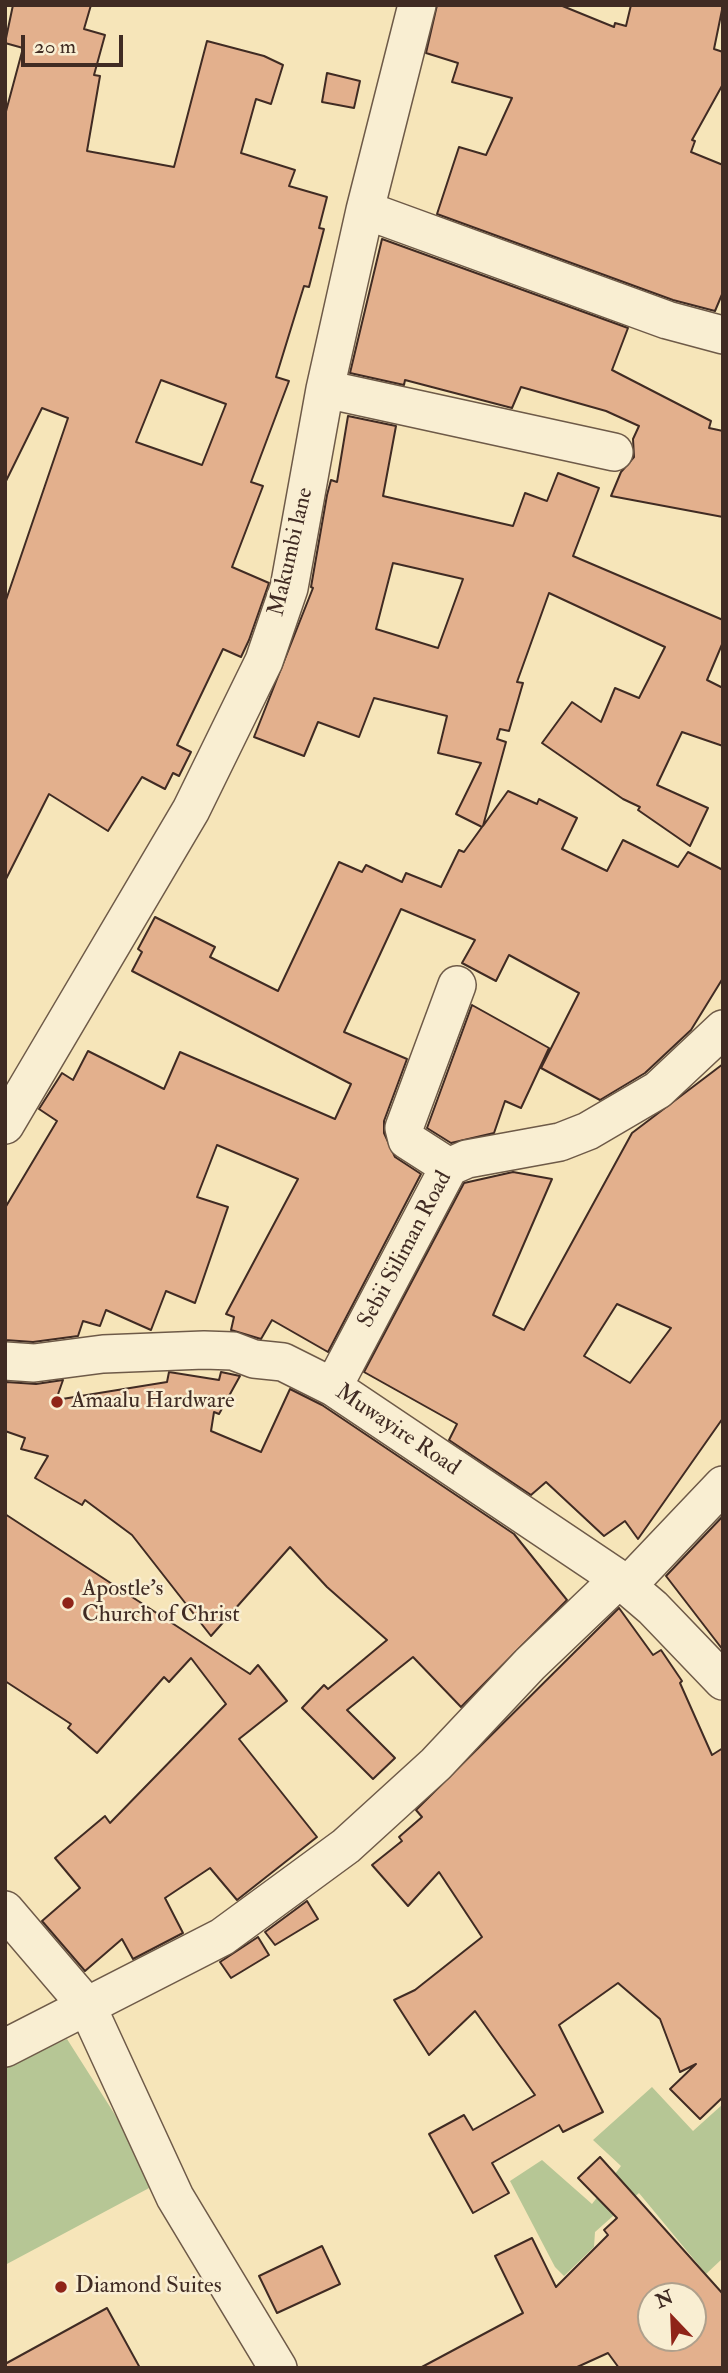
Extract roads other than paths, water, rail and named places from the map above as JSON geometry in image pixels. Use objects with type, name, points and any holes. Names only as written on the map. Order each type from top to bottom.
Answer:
[{"type":"street","name":"Makumbi lane","points":[[5,1125],[191,810],[264,661],[289,587],[325,389],[365,210],[417,5]]},
{"type":"street","points":[[365,210],[667,320],[723,335]]},
{"type":"street","points":[[325,389],[614,452]]},
{"type":"street","points":[[449,1167],[407,1140],[404,1128],[457,985]]},
{"type":"street","name":"Sebii Siliman Road","points":[[333,1387],[449,1167],[467,1159],[560,1142],[608,1121],[658,1090],[723,1029]]},
{"type":"street","name":"Muwayire Road","points":[[5,1361],[34,1363],[128,1353],[233,1351],[254,1359],[283,1362],[333,1387],[623,1583],[653,1608],[723,1681]]},
{"type":"street","points":[[5,2048],[222,1937],[346,1846],[436,1764],[530,1664],[623,1583],[723,1485]]},
{"type":"street","points":[[5,1910],[87,2006],[175,2197],[278,2368]]},
{"type":"place","name":"Amaalu Hardware","points":[[57,1402]]},
{"type":"place","name":"Apostle's Church of Christ","points":[[68,1603]]},
{"type":"place","name":"Diamond Suites","points":[[61,2287]]}]
